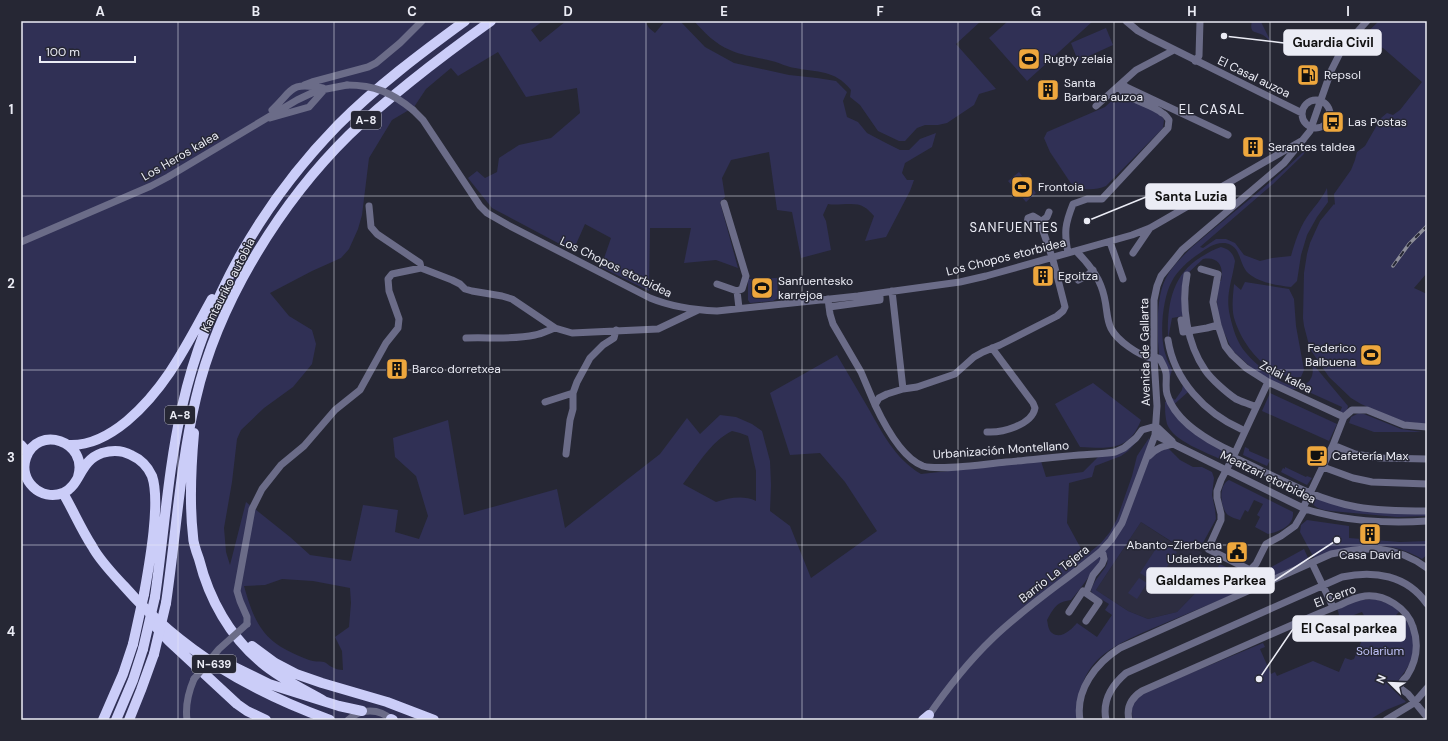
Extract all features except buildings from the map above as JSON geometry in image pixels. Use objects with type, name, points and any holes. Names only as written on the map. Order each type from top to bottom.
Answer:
[{"type":"highway","name":"Kantauriko autobia","points":[[116,720],[133,680],[143,649],[155,597],[172,465],[182,406],[197,352],[223,286],[245,245],[272,202],[316,148],[339,124],[374,92],[414,59],[465,21]]},
{"type":"highway","name":"Kantauriko autobia","points":[[129,720],[142,690],[154,654],[166,603],[189,430],[196,397],[214,343],[239,287],[264,242],[289,205],[315,172],[349,135],[424,71],[491,21]]},
{"type":"highway","points":[[69,445],[89,443],[117,429],[136,413],[153,395],[165,381],[181,355],[233,258],[245,245]]},
{"type":"highway","points":[[214,343],[195,429],[192,467],[191,509],[193,537],[203,574],[226,624],[240,643],[262,664],[286,680],[324,701]]},
{"type":"highway","points":[[78,477],[80,469],[79,461],[76,453],[69,445],[60,441],[49,440],[40,442],[28,453],[24,469],[29,484],[37,491],[47,495],[63,493],[72,486],[78,477],[82,469],[90,460],[100,454],[122,451],[138,458],[147,467],[152,477],[155,496],[150,548],[133,644],[123,674],[104,720]]},
{"type":"highway","points":[[21,445],[28,453]]},
{"type":"highway","name":"N-639","points":[[63,493],[92,547],[141,598],[170,631],[211,663],[268,694],[330,720]]},
{"type":"highway","points":[[141,598],[204,651],[230,667],[269,684],[362,711]]},
{"type":"highway","points":[[141,598],[154,625],[169,641],[232,700],[248,711],[266,720]]},
{"type":"highway","points":[[214,600],[230,623],[252,646],[275,663],[296,674],[387,702],[434,720]]},
{"type":"street","points":[[262,120],[287,94],[296,87],[368,67],[376,63],[400,43],[422,21]]},
{"type":"street","name":"El Casal auzoa","points":[[1126,21],[1138,31],[1174,50],[1302,113]]},
{"type":"street","points":[[1196,61],[1199,56],[1200,21]]},
{"type":"street","name":"Avenida de Gallarta","points":[[1155,435],[1157,406],[1154,358],[1154,300],[1161,276],[1182,250],[1284,163],[1303,140],[1311,127],[1331,71],[1341,51],[1367,21]]},
{"type":"street","points":[[1096,106],[1136,70],[1174,50]]},
{"type":"street","name":"Los Heros kalea","points":[[21,242],[157,183],[313,90],[331,77]]},
{"type":"street","points":[[304,85],[313,90],[325,89]]},
{"type":"street","name":"Los Chopos etorbidea","points":[[325,89],[347,85],[370,86],[400,100],[423,120],[473,196],[487,213],[508,226],[650,298],[672,306],[699,310],[739,308],[892,292],[960,282],[1110,242],[1150,228],[1303,140]]},
{"type":"street","points":[[1121,85],[1228,135]]},
{"type":"street","points":[[1068,253],[1065,243],[1065,230],[1073,204],[1087,199],[1102,199],[1168,128],[1169,120],[1163,113],[1122,92],[1121,85]]},
{"type":"street","points":[[262,120],[309,107],[325,89]]},
{"type":"street","points":[[304,108],[313,90]]},
{"type":"street","points":[[287,94],[288,104],[296,111]]},
{"type":"street","points":[[1316,100],[1320,101],[1325,103],[1330,110],[1330,119],[1324,126],[1316,128],[1311,127],[1304,122],[1302,113],[1303,109],[1308,103],[1316,100]]},
{"type":"street","points":[[1274,156],[1284,163]]},
{"type":"street","points":[[717,284],[736,291],[742,289],[746,276],[724,203]]},
{"type":"street","points":[[369,206],[371,226],[380,237],[420,263],[421,268]]},
{"type":"street","points":[[1041,225],[1049,212]]},
{"type":"street","points":[[875,405],[879,398],[887,394],[917,387],[955,374],[974,358],[1052,319],[1063,311],[1065,308],[1063,298],[1041,225],[1038,219],[1033,216],[1028,218],[1026,223]]},
{"type":"street","points":[[1133,254],[1150,228]]},
{"type":"street","points":[[1110,242],[1123,279]]},
{"type":"street","points":[[1076,251],[1093,270],[1101,286],[1111,330],[1120,341],[1136,352],[1154,358],[1160,358],[1166,372],[1166,392],[1169,400],[1178,414],[1196,431],[1234,455],[1311,493],[1334,501],[1370,509],[1427,511]]},
{"type":"street","points":[[187,720],[185,708],[188,694],[194,679],[219,649],[247,624],[247,617],[237,591],[252,509],[262,489],[281,465],[304,446],[335,410],[360,390],[386,343],[398,328],[399,319],[389,291],[388,279],[392,274],[421,268],[452,280],[460,284],[465,289],[502,296],[518,302],[555,328],[579,333],[658,329],[699,310]]},
{"type":"street","name":"Zelai kalea","points":[[1201,269],[1218,274],[1213,302],[1225,346],[1232,355],[1246,368],[1268,382],[1344,417]]},
{"type":"street","points":[[1078,280],[1088,276],[1093,270]]},
{"type":"street","points":[[1187,275],[1184,299],[1189,330],[1194,348],[1205,370],[1237,399],[1256,407]]},
{"type":"street","points":[[736,291],[739,308]]},
{"type":"street","points":[[892,292],[904,389]]},
{"type":"street","points":[[829,307],[880,300],[880,293]]},
{"type":"street","name":"Urbanización Montellano","points":[[828,298],[833,324],[861,372],[875,405],[896,441],[915,461],[924,466],[970,466],[1115,452],[1124,448],[1136,438],[1142,430],[1156,426]]},
{"type":"street","points":[[1181,320],[1183,332],[1207,328],[1218,324]]},
{"type":"street","points":[[466,338],[525,337],[536,335],[555,328]]},
{"type":"street","points":[[566,454],[570,420],[573,409],[573,393],[577,382],[590,358],[603,345],[614,338],[616,330]]},
{"type":"street","points":[[1168,340],[1172,357],[1181,378],[1189,389],[1209,408],[1241,429]]},
{"type":"street","points":[[987,432],[1004,430],[1017,426],[1032,416],[1035,408],[1033,403],[992,348]]},
{"type":"street","points":[[1268,382],[1217,491],[1217,498],[1222,514],[1221,520],[1208,549],[1250,570],[1256,564],[1266,544],[1295,526],[1333,445],[1344,417],[1352,410],[1366,410],[1404,424],[1427,427]]},
{"type":"street","points":[[545,402],[573,393]]},
{"type":"street","name":"Meatzari etorbidea","points":[[1156,426],[1175,444]]},
{"type":"street","name":"Meatzari etorbidea","points":[[1155,435],[1304,508],[1334,517],[1390,522],[1427,521]]},
{"type":"street","name":"Barrio La Tejera","points":[[926,718],[981,649],[1003,628],[1100,552],[1111,540],[1122,523],[1155,435]]},
{"type":"street","points":[[1148,457],[1159,447],[1175,444]]},
{"type":"street","points":[[1333,445],[1355,454],[1380,458],[1427,459]]},
{"type":"street","points":[[1323,467],[1353,478],[1372,482],[1427,484]]},
{"type":"street","points":[[1080,720],[1080,703],[1088,681],[1094,670],[1112,653],[1120,648],[1331,554],[1354,549],[1391,550],[1402,554],[1427,568]]},
{"type":"street","points":[[1086,593],[1093,575],[1104,559],[1103,554],[1100,552]]},
{"type":"street","points":[[1312,563],[1333,607]]},
{"type":"street","name":"El Cerro","points":[[1106,720],[1105,708],[1110,690],[1126,673],[1342,577],[1366,573],[1391,576],[1414,590],[1427,604]]},
{"type":"street","points":[[1069,612],[1083,591],[1099,602],[1086,622]]},
{"type":"street","name":"El Cerro","points":[[1129,720],[1128,715],[1130,704],[1136,695],[1142,691],[1333,607],[1355,598],[1366,596],[1379,597],[1392,603],[1406,613],[1413,626],[1417,642],[1416,656],[1412,667],[1400,684],[1400,688],[1408,694],[1427,717]]},
{"type":"street","points":[[1386,720],[1414,703],[1427,688]]},
{"type":"street","points":[[348,720],[353,715],[362,711],[372,710],[382,713],[392,720]]},
{"type":"shaded area","points":[[1141,522],[1176,545],[1187,546],[1202,552],[1201,555],[1220,564],[1210,578],[1177,612],[1148,619],[1128,611],[1096,590]]},
{"type":"green space","points":[[21,21],[543,21],[531,30],[540,42],[566,21],[645,21],[649,28],[655,33],[665,21],[680,21],[705,47],[734,63],[789,75],[836,81],[847,92],[843,101],[847,117],[858,122],[867,133],[900,150],[909,150],[920,139],[936,133],[932,147],[905,163],[902,173],[907,180],[914,180],[910,191],[886,237],[865,241],[874,216],[861,205],[828,204],[823,215],[826,221],[831,250],[801,258],[792,212],[777,210],[769,152],[731,160],[722,178],[725,197],[720,202],[738,268],[716,260],[684,263],[691,228],[650,228],[649,291],[601,267],[611,238],[585,224],[573,251],[492,208],[468,178],[477,171],[485,178],[497,172],[499,158],[519,145],[551,138],[580,113],[577,88],[526,97],[498,52],[458,76],[451,68],[426,89],[414,107],[392,120],[369,158],[362,215],[358,229],[349,249],[341,258],[270,293],[289,316],[312,330],[316,344],[312,364],[293,387],[264,408],[241,430],[237,439],[232,482],[224,528],[226,552],[230,565],[246,502],[310,555],[351,561],[363,505],[398,510],[395,532],[419,539],[428,516],[416,476],[395,457],[393,438],[448,420],[464,515],[557,489],[565,528],[660,454],[687,418],[700,434],[720,415],[736,417],[752,424],[762,431],[770,461],[770,511],[790,526],[811,578],[877,531],[845,482],[820,453],[790,455],[770,393],[837,355],[890,444],[903,460],[921,474],[1041,461],[1046,477],[1083,472],[1098,457],[1141,437],[1121,456],[1095,466],[1092,477],[1069,483],[1067,523],[1085,556],[1101,543],[1110,532],[1117,519],[1132,476],[1137,456],[1149,438],[1154,456],[1156,453],[1169,449],[1180,460],[1193,467],[1202,467],[1212,472],[1214,478],[1212,495],[1216,519],[1199,550],[1187,546],[1177,545],[1141,522],[1096,590],[1128,611],[1148,619],[1177,612],[1210,578],[1220,564],[1249,578],[1256,569],[1266,570],[1304,549],[1310,562],[1144,632],[1109,650],[1095,663],[1084,680],[1078,720],[21,720]],"holes":[[[732,431],[748,436],[756,471],[756,501],[746,498],[736,498],[716,502],[683,484],[711,447],[724,435]],[[1107,554],[1107,564],[1094,583],[1091,591],[1093,594],[1109,604],[1105,610],[1112,615],[1097,637],[1077,623],[1066,633],[1055,635],[1049,629],[1047,620],[1056,606],[1062,602],[1071,600],[1079,591],[1102,561],[1101,558]],[[282,579],[313,581],[350,588],[351,603],[349,627],[335,637],[342,651],[343,670],[334,668],[324,662],[311,661],[294,654],[282,648],[265,633],[253,613],[244,586],[265,585]]]},
{"type":"green space","points":[[694,21],[981,21],[956,44],[996,89],[979,94],[974,105],[947,123],[925,125],[917,128],[905,141],[899,141],[878,131],[860,105],[850,97],[851,90],[838,78],[825,73],[792,67],[735,52],[715,41]]},
{"type":"green space","name":"Rugby zelaia","points":[[1008,21],[1093,21],[1027,81],[989,38]]},
{"type":"green space","points":[[1252,21],[1263,21],[1261,22],[1271,42],[1263,35],[1252,30]]},
{"type":"green space","points":[[1379,21],[1427,21],[1427,273],[1414,288],[1427,294],[1427,424],[1406,422],[1392,418],[1351,398],[1329,377],[1310,349],[1303,318],[1304,273],[1307,254],[1310,243],[1320,221],[1334,204],[1335,205],[1334,194],[1351,170],[1357,152],[1365,146],[1381,118],[1387,113],[1393,115],[1400,110],[1422,82],[1383,48],[1359,40]]},
{"type":"green space","points":[[1106,28],[1113,45],[1078,61],[1071,43]]},
{"type":"green space","points":[[1121,92],[1162,116],[1164,120],[1163,128],[1106,186],[1094,189],[1073,188],[1050,152],[1044,138],[1047,132],[1105,107]]},
{"type":"green space","points":[[1309,146],[1303,155],[1273,184],[1200,247],[1203,248],[1216,239],[1226,239],[1235,243],[1244,255],[1260,261],[1291,256],[1302,226],[1327,188],[1328,202],[1317,217],[1307,235],[1301,255],[1297,281],[1291,287],[1268,283],[1257,279],[1245,269],[1237,251],[1225,243],[1218,243],[1211,246],[1192,259],[1174,277],[1164,308],[1162,329],[1164,348],[1166,358],[1172,370],[1168,384],[1161,365],[1158,346],[1160,296],[1167,275],[1192,247],[1295,160]]},
{"type":"green space","name":"Frontoia","points":[[1019,172],[1036,193],[1026,202],[1008,181]]},
{"type":"green space","points":[[1221,247],[1230,252],[1235,261],[1228,302],[1234,331],[1243,349],[1258,365],[1275,378],[1293,386],[1300,386],[1309,381],[1313,368],[1312,363],[1348,406],[1347,411],[1344,413],[1340,412],[1342,407],[1302,389],[1292,389],[1276,383],[1255,371],[1232,350],[1218,315],[1217,301],[1219,281],[1221,281],[1222,271],[1217,261],[1213,259],[1203,259],[1186,275],[1183,316],[1172,318],[1168,339],[1170,304],[1177,282],[1191,264]]},
{"type":"green space","name":"Sanfuentesko karrejoa","points":[[777,278],[778,298],[773,301],[750,303],[748,300],[748,279]]},
{"type":"green space","points":[[1245,282],[1289,289],[1294,299],[1296,326],[1304,370],[1301,377],[1290,377],[1269,368],[1245,342],[1235,321],[1233,303],[1234,284],[1241,290]]},
{"type":"green space","points":[[1093,383],[1141,420],[1136,430],[1124,443],[1116,446],[1100,448],[1080,447],[1055,404]]},
{"type":"green space","points":[[1183,384],[1188,392],[1171,407],[1229,454],[1226,459],[1222,460],[1183,441],[1170,430],[1166,421],[1165,402],[1171,397],[1175,400],[1182,390]]},
{"type":"green space","points":[[1270,393],[1337,424],[1329,441],[1262,411]]},
{"type":"green space","points":[[1359,413],[1401,429],[1422,432],[1374,432],[1349,423],[1351,417]]},
{"type":"green space","points":[[1245,447],[1249,449],[1249,451],[1270,460],[1267,466],[1243,455]]},
{"type":"green space","points":[[1285,467],[1306,477],[1312,478],[1307,485],[1281,472],[1283,468],[1285,469]]},
{"type":"green space","points":[[1229,480],[1293,512],[1293,517],[1289,524],[1268,534],[1255,527],[1260,517],[1257,515],[1263,504],[1254,500],[1248,512],[1245,510],[1240,520],[1228,515],[1223,507],[1221,497],[1223,487]]},
{"type":"green space","points":[[1315,498],[1334,504],[1427,513],[1427,516],[1397,517],[1328,511],[1316,507],[1312,503]]},
{"type":"green space","points":[[1307,520],[1349,526],[1349,538],[1400,542],[1427,541],[1427,555],[1422,559],[1394,548],[1371,546],[1360,547],[1314,558],[1300,532],[1301,525]]},
{"type":"green space","points":[[1161,541],[1177,552],[1156,583],[1140,573]]},
{"type":"green space","points":[[1139,578],[1147,583],[1137,599],[1128,593]]},
{"type":"green space","name":"Solarium","points":[[1375,599],[1390,604],[1400,611],[1396,615],[1401,621],[1406,620],[1411,631],[1413,644],[1412,657],[1407,668],[1398,681],[1395,690],[1406,702],[1386,710],[1369,720],[1133,720],[1133,704],[1145,692],[1263,643],[1265,647],[1260,649],[1271,674],[1275,672],[1277,676],[1313,661],[1339,672],[1345,658],[1351,660],[1354,659],[1364,635],[1382,627],[1377,617],[1367,621],[1362,612],[1348,618],[1343,625],[1336,623],[1339,615],[1337,607],[1358,600]]},
{"type":"railway","points":[[1393,266],[1409,244],[1427,226]]},
{"type":"place","name":"Guardia Civil","points":[[1224,36]]},
{"type":"place","name":"Rugby zelaia","points":[[1029,59]]},
{"type":"place","name":"Repsol","points":[[1308,75]]},
{"type":"place","name":"Santa Barbara auzoa","points":[[1048,90]]},
{"type":"place","name":"Las Postas","points":[[1333,122]]},
{"type":"place","name":"Serantes taldea","points":[[1253,147]]},
{"type":"place","name":"Frontoia","points":[[1022,187]]},
{"type":"place","name":"Santa Luzia","points":[[1087,221]]},
{"type":"place","name":"Egoitza","points":[[1043,276]]},
{"type":"place","name":"Sanfuentesko karrejoa","points":[[762,288]]},
{"type":"place","name":"Federico Balbuena","points":[[1371,355]]},
{"type":"place","name":"Barco dorretxea","points":[[397,369]]},
{"type":"place","name":"Cafetería Max","points":[[1317,456]]},
{"type":"place","name":"Casa David","points":[[1370,534]]},
{"type":"place","name":"Galdames Parkea","points":[[1337,540]]},
{"type":"place","name":"Abanto-Zierbena Udaletxea","points":[[1237,552]]},
{"type":"place","name":"El Casal parkea","points":[[1259,679]]},
{"type":"district","name":"EL CASAL","points":[[1212,109]]},
{"type":"district","name":"SANFUENTES","points":[[1014,227]]}]
